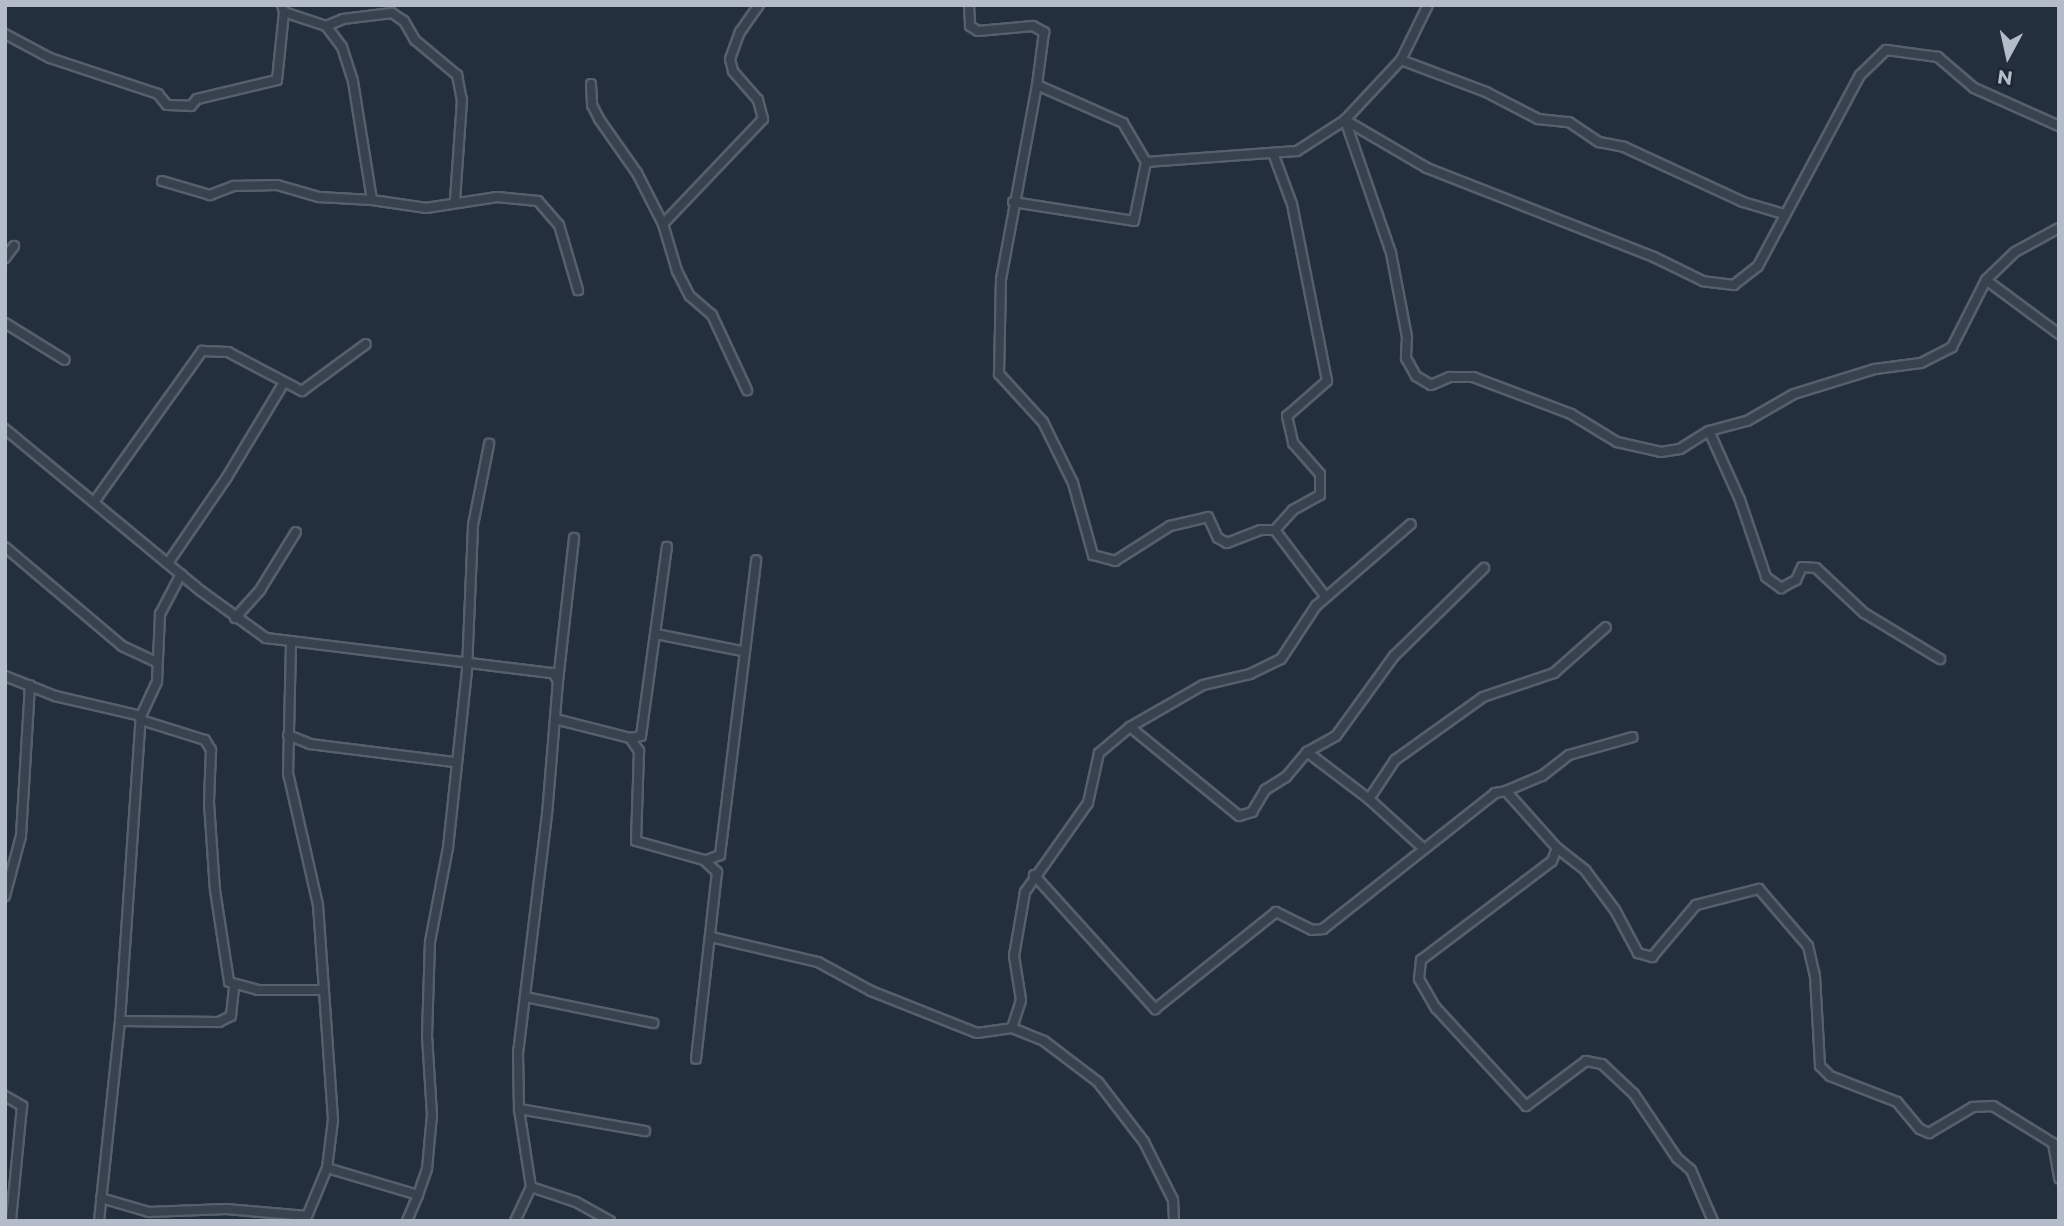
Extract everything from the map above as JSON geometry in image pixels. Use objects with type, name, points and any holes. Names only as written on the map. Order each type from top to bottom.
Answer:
[{"type":"street","points":[[663,224],[763,119],[758,100],[733,71],[730,59],[740,32],[759,5]]},
{"type":"street","points":[[969,5],[970,26],[978,31],[1033,26],[1044,32],[1037,85],[1013,202],[1001,279],[999,374],[1043,422],[1073,483],[1093,555],[1115,561],[1170,526],[1208,517],[1218,538],[1227,542],[1261,530],[1275,530],[1293,510],[1320,495],[1320,474],[1293,443],[1287,416],[1327,381],[1292,204],[1273,153]]},
{"type":"street","points":[[1146,162],[1297,150],[1345,120],[1401,60],[1428,5]]},
{"type":"street","points":[[5,34],[50,58],[158,94],[167,105],[191,106],[197,99],[276,80],[283,9],[326,26],[342,47],[353,81],[373,200]]},
{"type":"street","points":[[326,26],[343,19],[392,13],[404,21],[415,40],[457,75],[462,100],[455,201]]},
{"type":"street","points":[[1345,120],[1427,168],[1654,257],[1703,281],[1734,285],[1758,265],[1860,75],[1886,50],[1938,57],[1974,88],[2059,126]]},
{"type":"street","points":[[1401,60],[1486,92],[1538,119],[1569,122],[1599,142],[1624,147],[1743,201],[1784,214]]},
{"type":"street","points":[[591,84],[592,105],[598,119],[638,173],[663,224],[677,271],[690,296],[712,314],[747,390]]},
{"type":"street","points":[[1013,202],[1126,224],[1137,215],[1146,162],[1123,123],[1037,85]]},
{"type":"street","points":[[1345,120],[1391,253],[1407,337],[1406,358],[1416,376],[1431,384],[1450,377],[1473,377],[1572,414],[1617,442],[1661,452],[1680,449],[1709,431],[1747,421],[1794,394],[1875,369],[1921,363],[1951,347],[1986,280],[2015,252],[2059,228]]},
{"type":"street","points":[[162,181],[210,195],[234,186],[276,185],[319,197],[373,200],[426,208],[455,201],[496,197],[538,201],[559,225],[578,290]]},
{"type":"street","points":[[5,258],[14,246]]},
{"type":"street","points":[[1986,280],[2059,334]]},
{"type":"street","points":[[5,323],[65,360]]},
{"type":"street","points":[[94,502],[202,351],[228,352],[283,384],[307,391],[366,344]]},
{"type":"street","points":[[168,563],[227,477],[283,384]]},
{"type":"street","points":[[5,429],[235,618],[266,638],[291,644],[432,661],[465,661],[546,671],[558,681]]},
{"type":"street","points":[[1709,431],[1740,500],[1766,577],[1781,588],[1796,580],[1802,567],[1815,568],[1864,614],[1940,659]]},
{"type":"street","points":[[407,1221],[427,1168],[432,1115],[426,1036],[430,942],[447,848],[465,661],[473,525],[489,443]]},
{"type":"street","points":[[1012,1028],[1021,1000],[1014,956],[1025,892],[1034,875],[1088,803],[1099,753],[1130,727],[1203,685],[1250,674],[1281,659],[1325,596],[1411,524]]},
{"type":"street","points":[[1275,530],[1325,596]]},
{"type":"street","points":[[235,618],[260,590],[296,532]]},
{"type":"street","points":[[515,1221],[531,1187],[519,1108],[518,1052],[539,904],[558,681],[574,538]]},
{"type":"street","points":[[555,719],[630,738],[643,733],[667,547]]},
{"type":"street","points":[[7,552],[122,646],[156,662]]},
{"type":"street","points":[[630,738],[639,751],[636,841],[714,861],[720,855],[742,651],[756,560]]},
{"type":"street","points":[[1130,727],[1239,816],[1252,812],[1265,790],[1286,777],[1307,752],[1336,736],[1394,656],[1484,568]]},
{"type":"street","points":[[99,1221],[120,1021],[141,718],[157,681],[157,623],[181,574]]},
{"type":"street","points":[[1369,799],[1395,760],[1483,697],[1554,673],[1606,627]]},
{"type":"street","points":[[656,634],[742,651]]},
{"type":"street","points":[[101,1198],[151,1217],[226,1209],[306,1218],[327,1168],[334,1120],[318,905],[288,774],[291,644]]},
{"type":"street","points":[[5,676],[55,696],[141,718],[205,740],[211,750],[209,803],[215,890],[227,977],[234,986],[231,1016],[219,1022],[120,1021]]},
{"type":"street","points":[[5,896],[21,836],[30,685]]},
{"type":"street","points":[[288,735],[310,744],[454,762]]},
{"type":"street","points":[[1034,875],[1155,1009],[1267,917],[1282,913],[1312,930],[1323,929],[1495,793],[1542,776],[1569,755],[1633,737]]},
{"type":"street","points":[[1307,752],[1369,799],[1424,849]]},
{"type":"street","points":[[1506,791],[1557,848],[1585,870],[1615,910],[1638,953],[1652,957],[1696,905],[1759,889],[1808,946],[1815,976],[1820,1066],[1825,1071],[1897,1102],[1920,1129],[1929,1132],[1973,1107],[1993,1106],[2053,1143],[2059,1178]]},
{"type":"street","points":[[1557,848],[1552,861],[1516,884],[1490,910],[1421,960],[1419,979],[1436,1008],[1526,1106],[1586,1061],[1602,1064],[1634,1094],[1677,1158],[1691,1170],[1713,1221]]},
{"type":"street","points":[[696,1059],[717,872],[704,860]]},
{"type":"street","points":[[711,937],[818,962],[871,990],[977,1033],[1012,1028],[1044,1041],[1098,1083],[1144,1142],[1173,1200],[1174,1221]]},
{"type":"street","points":[[234,986],[323,990]]},
{"type":"street","points":[[525,997],[653,1024]]},
{"type":"street","points":[[5,1096],[22,1106],[11,1221]]},
{"type":"street","points":[[519,1108],[645,1131]]},
{"type":"street","points":[[327,1168],[418,1195]]},
{"type":"street","points":[[531,1187],[576,1202],[610,1221]]}]
